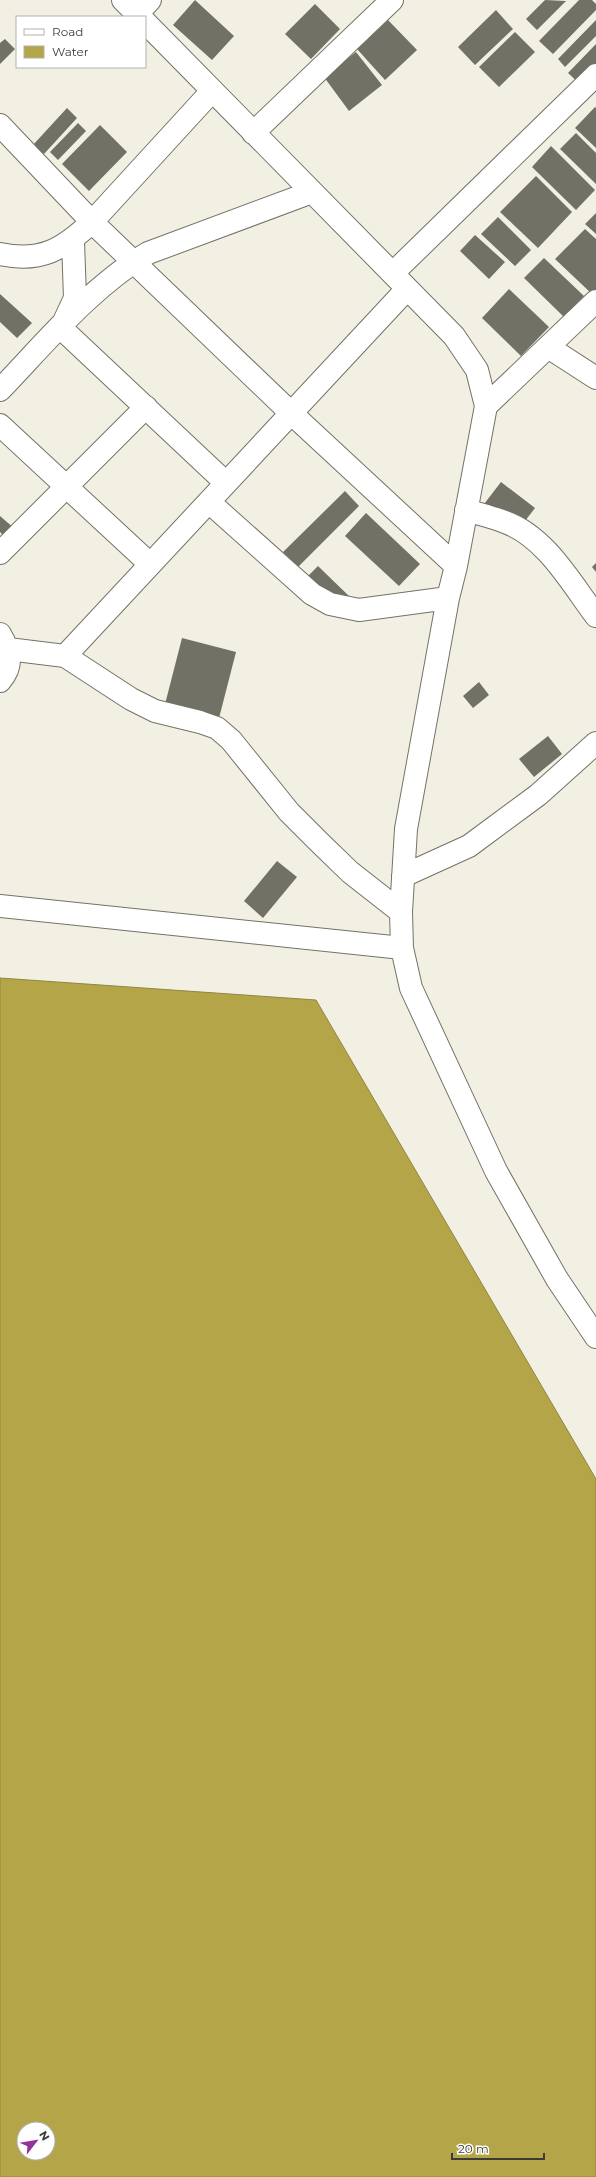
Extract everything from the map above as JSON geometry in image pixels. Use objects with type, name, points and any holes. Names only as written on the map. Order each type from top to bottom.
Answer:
[{"type":"street","points":[[253,132],[392,0]]},
{"type":"street","points":[[146,19],[212,91],[454,336],[477,370],[486,406],[456,566],[448,598],[406,829],[401,912],[402,948],[411,988],[496,1171],[557,1279],[593,1324]]},
{"type":"street","points":[[65,656],[291,413],[400,281],[596,75]]},
{"type":"street","points":[[0,254],[31,257],[55,251],[72,241],[92,222],[212,91]]},
{"type":"street","points":[[0,125],[92,222],[291,413],[456,566]]},
{"type":"street","points":[[0,390],[96,291],[148,253],[312,192]]},
{"type":"street","points":[[60,328],[75,298],[72,241]]},
{"type":"street","points":[[486,406],[596,301]]},
{"type":"street","points":[[60,328],[226,483]]},
{"type":"street","points":[[548,347],[596,378]]},
{"type":"street","points":[[0,553],[146,407]]},
{"type":"street","points":[[0,425],[150,564]]},
{"type":"street","points":[[209,502],[312,594],[330,604],[359,610],[448,598]]},
{"type":"street","points":[[466,510],[506,522],[532,538],[552,559],[596,616]]},
{"type":"street","points":[[4,641],[65,656],[131,699],[155,711],[200,722],[217,728],[232,740],[289,812],[350,872],[401,912]]},
{"type":"street","points":[[0,681],[6,674],[10,660],[4,641]]},
{"type":"street","points":[[403,876],[475,842],[538,795],[596,743]]},
{"type":"street","points":[[0,906],[402,948]]},
{"type":"water","points":[[0,978],[316,1000],[596,1479],[596,2177],[0,2177]]},
{"type":"building","points":[[195,0],[234,36],[212,60],[173,25]]},
{"type":"building","points":[[545,0],[566,1],[537,30],[526,19]]},
{"type":"building","points":[[579,0],[592,0],[596,4],[596,10],[553,54],[539,41]]},
{"type":"building","points":[[315,4],[340,29],[311,59],[285,34]]},
{"type":"building","points":[[496,10],[513,29],[475,65],[458,47]]},
{"type":"building","points":[[388,20],[417,50],[385,80],[357,49]]},
{"type":"building","points":[[596,20],[596,36],[565,67],[558,59]]},
{"type":"building","points":[[515,32],[535,52],[499,87],[479,67]]},
{"type":"building","points":[[5,39],[15,49],[0,64],[0,43]]},
{"type":"building","points":[[596,44],[596,72],[582,86],[568,73]]},
{"type":"building","points":[[356,52],[382,85],[349,111],[324,77]]},
{"type":"building","points":[[595,107],[596,108],[596,148],[575,128]]},
{"type":"building","points":[[67,108],[77,118],[44,154],[33,145]]},
{"type":"building","points":[[78,123],[86,131],[58,160],[50,152]]},
{"type":"building","points":[[100,125],[127,152],[89,191],[62,164]]},
{"type":"building","points":[[576,133],[596,153],[596,184],[560,149]]},
{"type":"building","points":[[551,146],[595,190],[576,210],[532,167]]},
{"type":"building","points":[[536,176],[572,212],[538,248],[500,212]]},
{"type":"building","points":[[596,213],[596,234],[585,224]]},
{"type":"building","points":[[498,217],[531,250],[515,266],[481,234]]},
{"type":"building","points":[[585,229],[596,239],[596,290],[592,294],[555,259]]},
{"type":"building","points":[[475,235],[505,262],[489,279],[460,251]]},
{"type":"building","points":[[544,258],[584,296],[564,317],[524,278]]},
{"type":"building","points":[[509,289],[549,327],[521,356],[482,318]]},
{"type":"building","points":[[0,294],[32,323],[17,338],[0,322]]},
{"type":"building","points":[[501,482],[535,508],[515,534],[481,508]]},
{"type":"building","points":[[345,491],[359,506],[298,567],[283,552]]},
{"type":"building","points":[[366,513],[420,564],[399,586],[345,536]]},
{"type":"building","points":[[0,516],[15,529],[6,538],[0,532]]},
{"type":"building","points":[[596,563],[596,572],[592,567]]},
{"type":"building","points":[[318,566],[351,598],[339,610],[306,578]]},
{"type":"building","points":[[182,638],[236,652],[217,726],[163,712]]},
{"type":"building","points":[[479,682],[489,695],[473,708],[463,696]]},
{"type":"building","points":[[548,736],[562,754],[534,777],[519,759]]},
{"type":"building","points":[[277,861],[297,877],[263,918],[244,901]]}]
